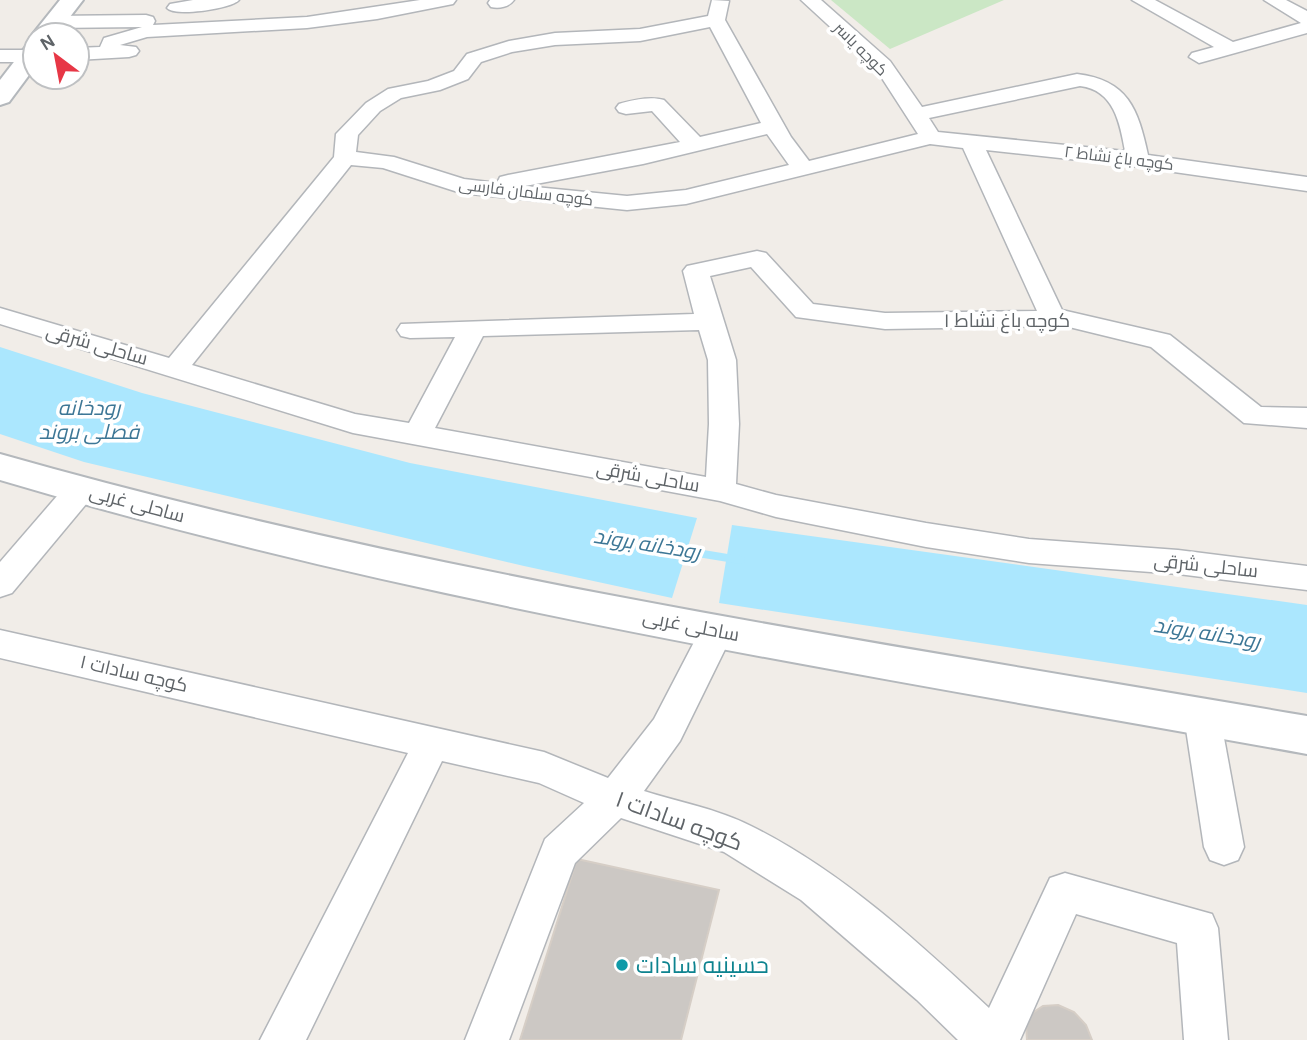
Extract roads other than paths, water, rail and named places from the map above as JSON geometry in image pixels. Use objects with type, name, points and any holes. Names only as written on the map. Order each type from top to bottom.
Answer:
[{"type":"main road","points":[[47,21],[72,0]]},
{"type":"main road","points":[[4,86],[21,68]]},
{"type":"main road","name":"ساحلی غربی","points":[[0,467],[106,498],[419,573],[717,631],[1307,735]]},
{"type":"main road","name":"ساحلی غربی","points":[[0,480],[81,489]]},
{"type":"street","points":[[91,53],[108,52],[149,34],[181,4],[230,0]]},
{"type":"street","points":[[91,27],[149,34],[306,23],[357,17],[447,0]]},
{"type":"street","points":[[721,0],[716,20],[774,127],[802,167]]},
{"type":"street","name":"کوچه یاسر","points":[[810,0],[883,65],[930,138]]},
{"type":"street","points":[[1142,0],[1230,48]]},
{"type":"street","points":[[1273,0],[1307,19]]},
{"type":"street","points":[[176,367],[345,158],[347,134],[373,107],[395,93],[433,86],[461,75],[474,58],[509,47],[555,39],[640,35],[716,20]]},
{"type":"street","points":[[1199,57],[1307,27]]},
{"type":"street","points":[[0,56],[21,55]]},
{"type":"street","points":[[916,116],[1077,80],[1101,84],[1119,102],[1129,119],[1138,160]]},
{"type":"street","points":[[626,108],[657,104],[695,145]]},
{"type":"street","points":[[476,188],[774,127]]},
{"type":"street","name":"کوچه سلمان فارسی","points":[[345,158],[386,162],[461,186],[627,203],[686,197],[930,138]]},
{"type":"street","name":"کوچه باغ نشاط ۲","points":[[930,138],[1138,160],[1307,184]]},
{"type":"street","points":[[971,141],[1053,318]]},
{"type":"street","name":"کوچه باغ نشاط ۱","points":[[709,322],[696,271],[757,258],[805,311],[885,321],[1065,318],[1160,341],[1254,415],[1307,418]]},
{"type":"street","name":"ساحلی شرقی","points":[[0,316],[176,367],[353,423],[720,490],[776,506],[1016,550],[1178,562],[1307,578]]},
{"type":"street","points":[[410,330],[709,322],[722,360],[724,424],[720,490]]},
{"type":"street","points":[[417,435],[474,329]]},
{"type":"street","points":[[0,584],[81,489]]},
{"type":"street","points":[[487,1040],[559,852],[615,799],[667,730],[717,631]]},
{"type":"street","name":"کوچه سادات ۱","points":[[0,644],[544,768],[615,799],[736,838],[814,886],[932,985],[990,1040]]},
{"type":"street","points":[[1202,716],[1224,847]]},
{"type":"street","points":[[282,1040],[433,742]]},
{"type":"street","points":[[997,1040],[1065,892],[1197,928],[1206,1040]]},
{"type":"water","name":"رودخانه فصلی بروند","points":[[0,347],[142,393],[410,463],[697,518],[672,598],[524,566],[84,462],[0,434]]},
{"type":"water","points":[[732,525],[1307,605],[1307,693],[719,603]]},
{"type":"waterway","name":"رودخانه بروند","points":[[673,549],[740,560]]},
{"type":"place","name":"حسینیه سادات","points":[[622,965]]}]
